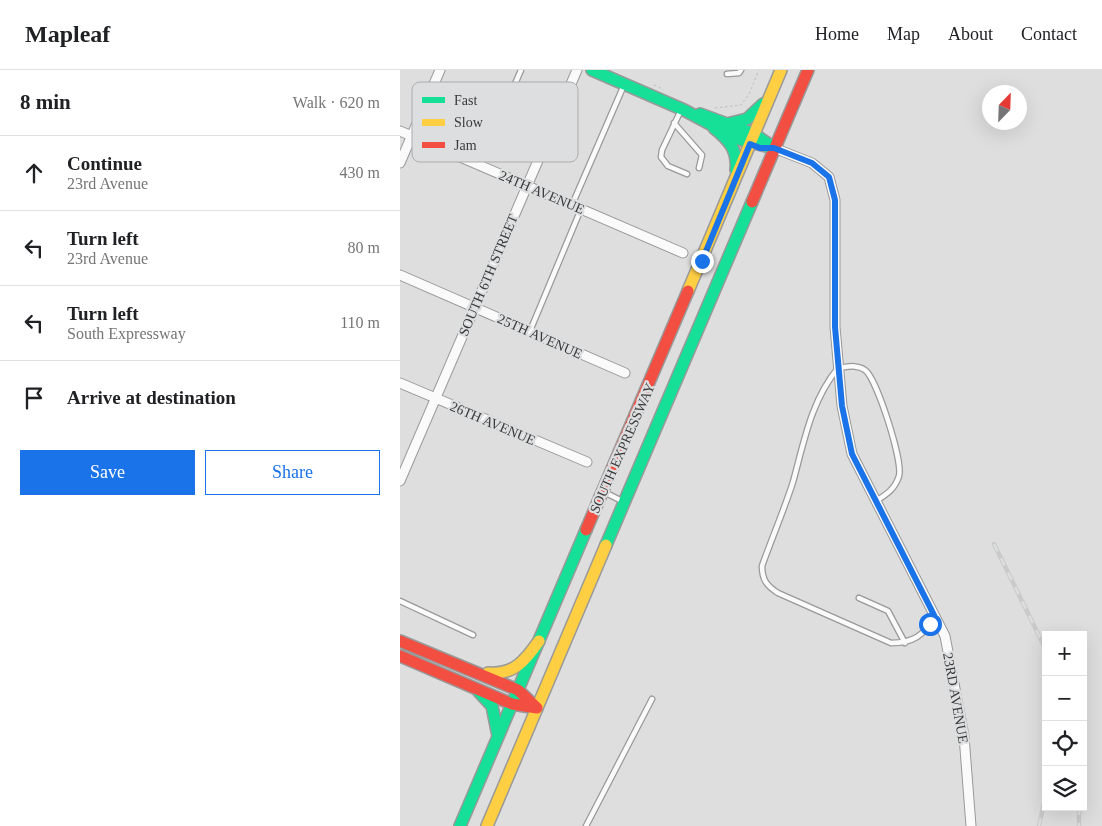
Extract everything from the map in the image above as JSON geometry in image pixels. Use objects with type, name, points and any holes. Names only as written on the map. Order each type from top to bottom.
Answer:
[{"type":"main road","name":"23RD AVENUE","points":[[592,70],[684,110],[714,128],[752,139],[774,148]]},
{"type":"main road","name":"SOUTH EXPRESSWAY","points":[[460,826],[602,492],[657,368],[782,70]]},
{"type":"main road","name":"SOUTH EXPRESSWAY","points":[[487,826],[808,70]]},
{"type":"main road","points":[[727,124],[739,122],[753,115],[773,89]]},
{"type":"main road","name":"23RD AVENUE","points":[[684,110],[727,124],[752,139]]},
{"type":"main road","points":[[714,128],[736,148],[735,180]]},
{"type":"main road","points":[[400,641],[518,690],[537,708]]},
{"type":"main road","points":[[458,665],[493,674],[507,674],[524,662],[539,641]]},
{"type":"main road","points":[[400,656],[512,704],[537,708]]},
{"type":"main road","points":[[459,680],[483,695],[491,704],[496,716],[498,736]]},
{"type":"street","points":[[435,82],[440,70]]},
{"type":"street","name":"SOUTH 6TH STREET","points":[[572,82],[577,70]]},
{"type":"street","name":"24TH AVENUE","points":[[400,131],[412,136]]},
{"type":"street","points":[[400,163],[412,136]]},
{"type":"street","name":"23RD AVENUE","points":[[774,148],[812,163],[829,177],[835,200],[835,327],[838,368],[842,406],[852,454],[945,636],[964,736],[971,826]]},
{"type":"street","name":"24TH AVENUE","points":[[473,162],[683,253]]},
{"type":"street","name":"SOUTH 6TH STREET","points":[[400,481],[537,162]]},
{"type":"street","name":"25TH AVENUE","points":[[400,275],[626,373]]},
{"type":"street","name":"26TH AVENUE","points":[[400,383],[587,462]]},
{"type":"lane","points":[[516,82],[521,70]]},
{"type":"lane","points":[[727,74],[739,73],[740,70]]},
{"type":"lane","points":[[572,205],[624,84]]},
{"type":"lane","points":[[684,110],[674,123],[662,150],[661,157],[668,166],[687,174]]},
{"type":"lane","points":[[674,123],[702,154],[699,168]]},
{"type":"lane","points":[[530,331],[581,209]]},
{"type":"lane","points":[[876,501],[891,492],[899,477],[898,456],[893,435],[873,382],[866,371],[854,366],[838,368],[818,399],[803,441],[792,483],[762,566],[762,577],[768,586],[778,593],[891,643],[905,643],[925,632],[934,615]]},
{"type":"lane","points":[[602,492],[625,502]]},
{"type":"lane","points":[[858,598],[888,611],[905,643]]},
{"type":"lane","points":[[400,602],[473,635]]},
{"type":"lane","points":[[586,826],[652,699]]},
{"type":"path","points":[[714,108],[731,108],[741,105],[749,94],[759,70]]},
{"type":"path","points":[[654,84],[663,89]]},
{"type":"railway","points":[[994,544],[1042,642]]},
{"type":"railway","points":[[1039,826],[1042,811]]},
{"type":"railway","points":[[1079,811],[1079,826]]},
{"type":"traffic: fast","points":[[592,70],[684,110],[738,139],[774,148]]},
{"type":"traffic: fast","points":[[727,124],[747,119],[763,104]]},
{"type":"traffic: fast","points":[[700,114],[754,134],[774,148]]},
{"type":"traffic: fast","points":[[714,128],[724,137],[734,151],[736,170]]},
{"type":"traffic: fast","points":[[606,545],[752,202]]},
{"type":"traffic: fast","points":[[460,826],[586,530]]},
{"type":"traffic: fast","points":[[479,692],[492,706],[498,736]]},
{"type":"traffic: slow","points":[[688,291],[781,70]]},
{"type":"traffic: slow","points":[[487,826],[606,545]]},
{"type":"traffic: slow","points":[[488,673],[505,672],[512,669],[529,655],[539,641]]},
{"type":"traffic: jam","points":[[752,202],[808,70]]},
{"type":"traffic: jam","points":[[586,530],[688,291]]},
{"type":"traffic: jam","points":[[400,641],[518,690],[537,708]]},
{"type":"traffic: jam","points":[[400,656],[512,704],[537,708]]},
{"type":"route","points":[[702,261],[750,144],[760,148],[774,148],[812,163],[829,177],[835,200],[835,327],[842,406],[852,454],[934,615],[930,624]]}]
